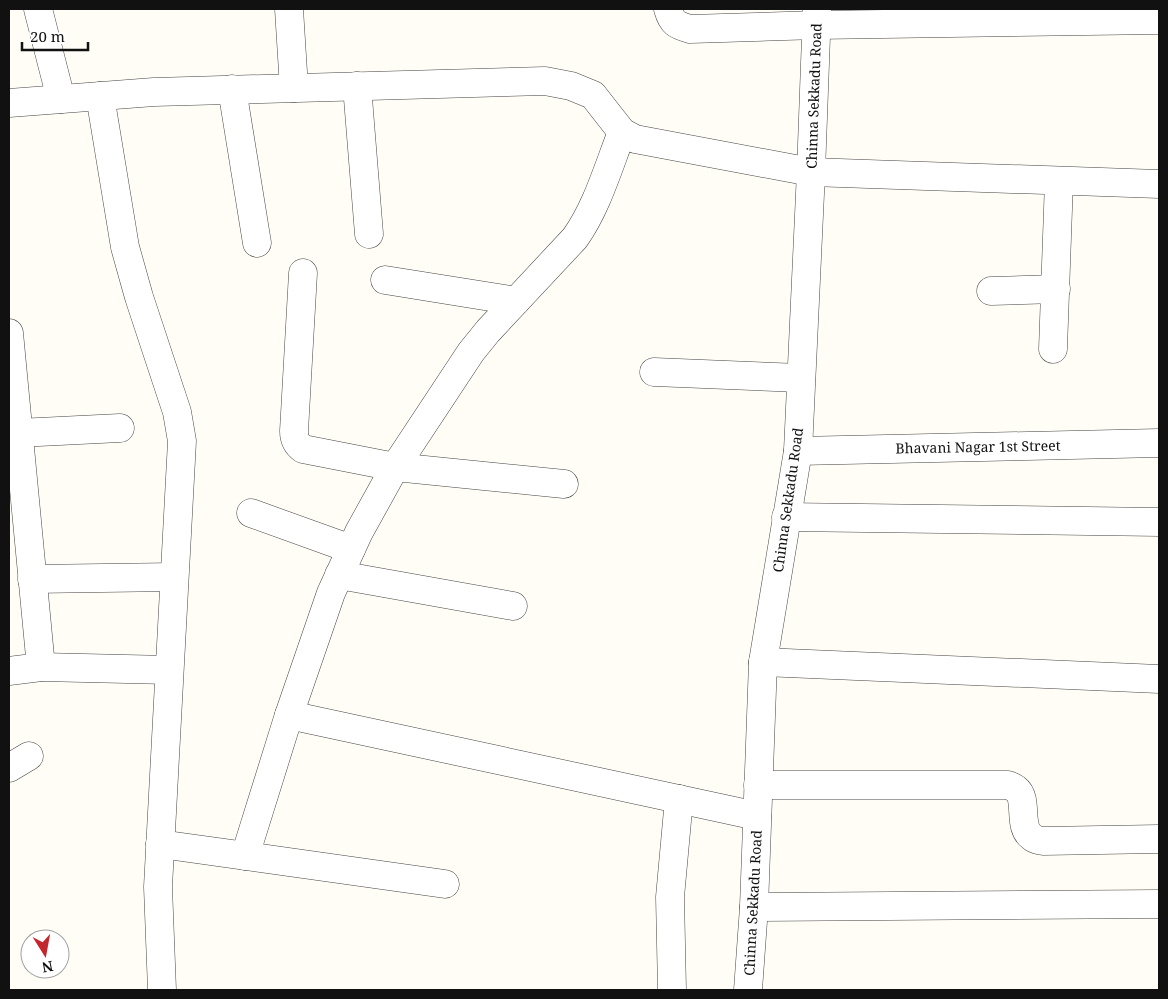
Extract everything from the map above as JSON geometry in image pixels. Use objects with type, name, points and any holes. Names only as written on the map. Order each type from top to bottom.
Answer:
[{"type":"street","points":[[38,9],[61,99]]},
{"type":"street","points":[[289,9],[294,88]]},
{"type":"street","points":[[668,9],[671,19],[680,26],[690,29],[817,17],[1159,20]]},
{"type":"street","name":"Chinna Sekkadu Road","points":[[748,990],[754,907],[762,662],[798,451],[817,17]]},
{"type":"street","points":[[9,103],[154,92],[545,81],[571,86],[593,95],[622,132],[635,139],[811,172],[1159,184]]},
{"type":"street","points":[[357,86],[369,234]]},
{"type":"street","points":[[232,89],[257,243]]},
{"type":"street","points":[[100,96],[125,247],[177,412],[182,441],[158,887],[162,990]]},
{"type":"street","points":[[245,856],[288,715],[331,593],[359,532],[395,467],[471,352],[488,331],[575,238],[585,224],[595,204],[622,132]]},
{"type":"street","points":[[1053,349],[1059,181]]},
{"type":"street","points":[[303,272],[294,431],[294,438],[298,445],[303,448],[395,467],[564,484]]},
{"type":"street","points":[[385,280],[516,301]]},
{"type":"street","points":[[991,292],[1056,289]]},
{"type":"street","points":[[9,333],[41,667]]},
{"type":"street","points":[[654,372],[801,378]]},
{"type":"street","points":[[18,433],[120,428]]},
{"type":"street","name":"Bhavani Nagar 1st Street","points":[[798,451],[1159,442]]},
{"type":"street","points":[[251,513],[351,549]]},
{"type":"street","points":[[786,517],[1159,522]]},
{"type":"street","points":[[339,575],[513,606]]},
{"type":"street","points":[[32,579],[174,577]]},
{"type":"street","points":[[762,662],[1159,679]]},
{"type":"street","points":[[9,671],[41,667],[170,670]]},
{"type":"street","points":[[288,715],[757,816]]},
{"type":"street","points":[[758,785],[1008,785],[1016,789],[1020,795],[1024,825],[1028,834],[1033,839],[1043,841],[1159,839]]},
{"type":"street","points":[[672,990],[670,897],[679,799]]},
{"type":"street","points":[[160,844],[445,884]]},
{"type":"street","points":[[754,907],[1159,904]]}]
